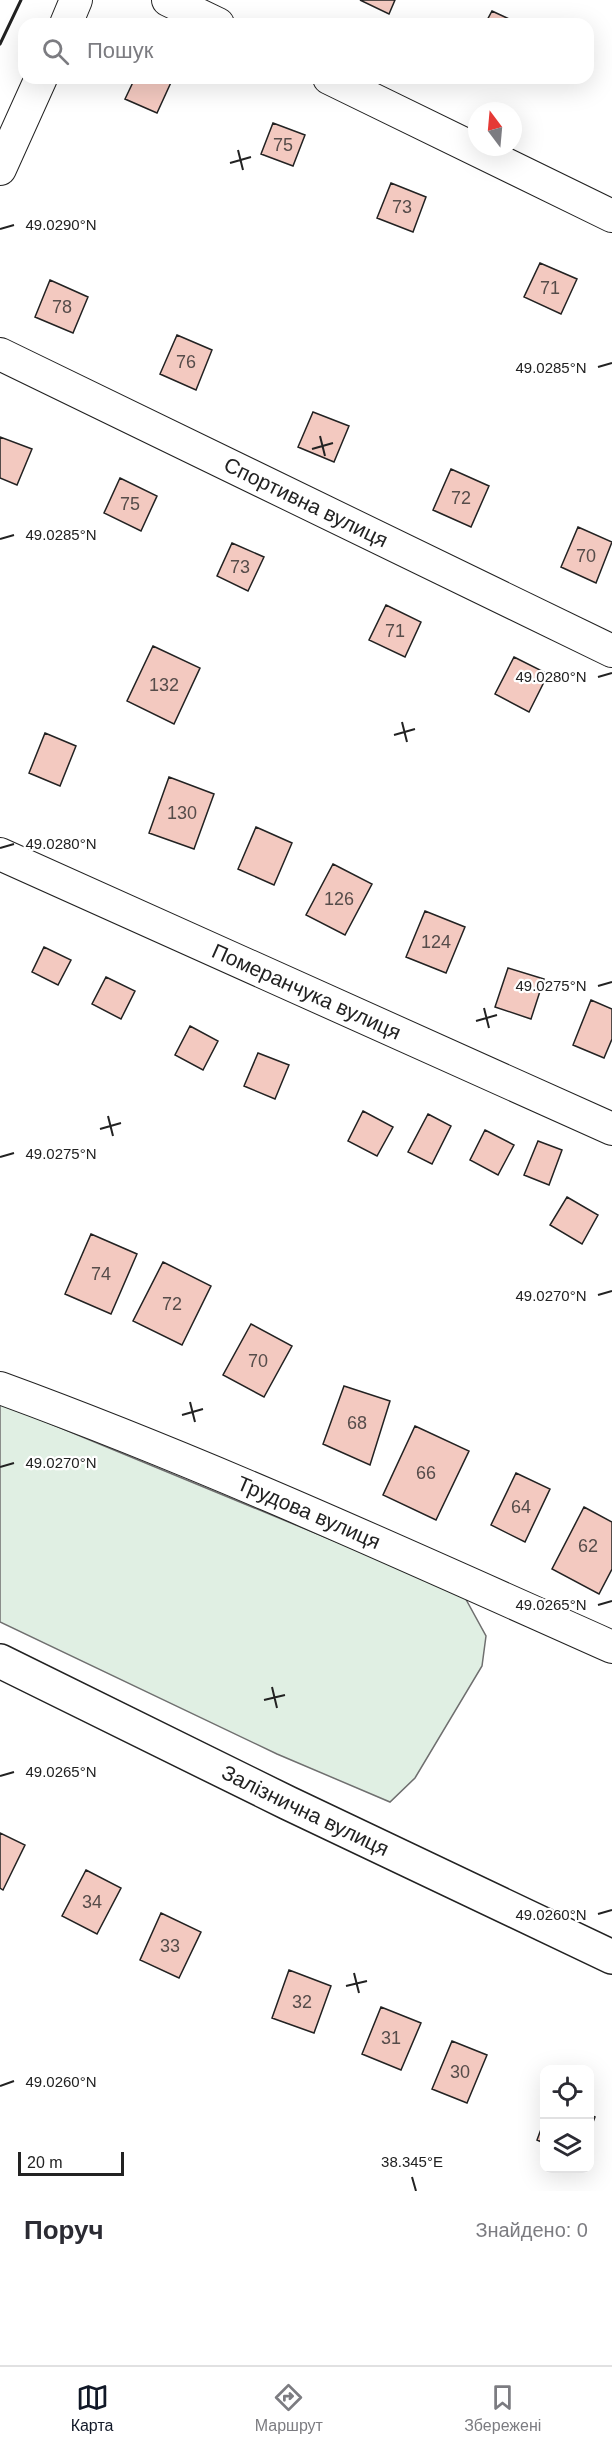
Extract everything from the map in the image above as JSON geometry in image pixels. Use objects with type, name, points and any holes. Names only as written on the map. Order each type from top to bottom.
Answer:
[{"type":"main road","name":"Залізнична вулиця","points":[[0,1661],[288,1803],[612,1957]]},
{"type":"street","points":[[68,18],[76,0]]},
{"type":"street","points":[[168,0],[206,18]]},
{"type":"street","points":[[0,170],[38,84]]},
{"type":"street","points":[[341,84],[612,216]]},
{"type":"street","name":"Спортивна вулиця","points":[[0,354],[612,651]]},
{"type":"street","name":"Померанчука вулиця","points":[[0,855],[612,1129]]},
{"type":"street","name":"Трудова вулиця","points":[[0,1388],[97,1424],[339,1525],[612,1647]]},
{"type":"green space","points":[[0,1403],[463,1594],[486,1636],[482,1666],[415,1778],[390,1802],[277,1754],[0,1622]]},
{"type":"building","points":[[360,0],[395,0],[389,14]]},
{"type":"building","points":[[492,11],[507,18],[488,18]]},
{"type":"building","points":[[132,84],[170,84],[157,113],[125,99]]},
{"type":"building","points":[[273,123],[305,135],[293,166],[261,154]]},
{"type":"building","points":[[391,183],[426,197],[413,232],[377,218]]},
{"type":"building","points":[[540,263],[577,279],[561,314],[524,297]]},
{"type":"building","points":[[50,280],[88,297],[73,333],[35,317]]},
{"type":"building","points":[[177,335],[212,350],[196,390],[160,374]]},
{"type":"building","points":[[313,412],[349,426],[334,462],[298,447]]},
{"type":"building","points":[[0,437],[32,449],[17,485],[0,478]]},
{"type":"building","points":[[451,469],[489,486],[471,527],[433,510]]},
{"type":"building","points":[[120,478],[157,496],[141,531],[104,513]]},
{"type":"building","points":[[578,527],[612,542],[596,583],[561,567]]},
{"type":"building","points":[[232,543],[264,557],[248,591],[217,576]]},
{"type":"building","points":[[386,605],[421,622],[405,657],[369,640]]},
{"type":"building","points":[[153,646],[200,668],[174,724],[127,701]]},
{"type":"building","points":[[514,657],[548,674],[529,712],[495,694]]},
{"type":"building","points":[[45,733],[76,746],[60,786],[29,773]]},
{"type":"building","points":[[169,777],[214,794],[194,849],[149,833]]},
{"type":"building","points":[[256,827],[292,843],[274,885],[238,869]]},
{"type":"building","points":[[333,864],[372,884],[345,935],[306,915]]},
{"type":"building","points":[[425,911],[465,927],[446,973],[406,957]]},
{"type":"building","points":[[44,947],[71,960],[58,985],[32,972]]},
{"type":"building","points":[[508,968],[544,979],[531,1019],[495,1007]]},
{"type":"building","points":[[106,977],[135,991],[121,1019],[92,1004]]},
{"type":"building","points":[[591,1000],[612,1009],[612,1039],[604,1058],[573,1045]]},
{"type":"building","points":[[190,1026],[218,1041],[203,1070],[175,1055]]},
{"type":"building","points":[[258,1053],[289,1065],[275,1099],[244,1086]]},
{"type":"building","points":[[363,1111],[393,1127],[377,1156],[348,1141]]},
{"type":"building","points":[[428,1114],[451,1126],[432,1164],[408,1152]]},
{"type":"building","points":[[485,1130],[514,1145],[498,1175],[470,1160]]},
{"type":"building","points":[[538,1141],[562,1150],[549,1185],[524,1175]]},
{"type":"building","points":[[567,1197],[598,1215],[582,1244],[550,1225]]},
{"type":"building","points":[[91,1234],[137,1254],[111,1314],[65,1294]]},
{"type":"building","points":[[163,1262],[211,1286],[182,1345],[133,1321]]},
{"type":"building","points":[[251,1324],[292,1346],[264,1397],[223,1375]]},
{"type":"building","points":[[344,1386],[390,1401],[370,1465],[323,1444]]},
{"type":"building","points":[[415,1426],[469,1451],[436,1520],[383,1495]]},
{"type":"building","points":[[516,1473],[550,1489],[525,1542],[491,1525]]},
{"type":"building","points":[[584,1507],[612,1522],[612,1569],[599,1594],[552,1569]]},
{"type":"building","points":[[0,1833],[25,1845],[3,1890],[0,1888]]},
{"type":"building","points":[[86,1870],[121,1888],[97,1934],[62,1916]]},
{"type":"building","points":[[161,1913],[201,1932],[179,1978],[140,1960]]},
{"type":"building","points":[[289,1970],[331,1986],[314,2033],[272,2018]]},
{"type":"building","points":[[381,2007],[421,2023],[401,2070],[362,2054]]},
{"type":"building","points":[[452,2041],[487,2055],[467,2103],[432,2089]]},
{"type":"wall","points":[[0,44],[21,0]]}]
